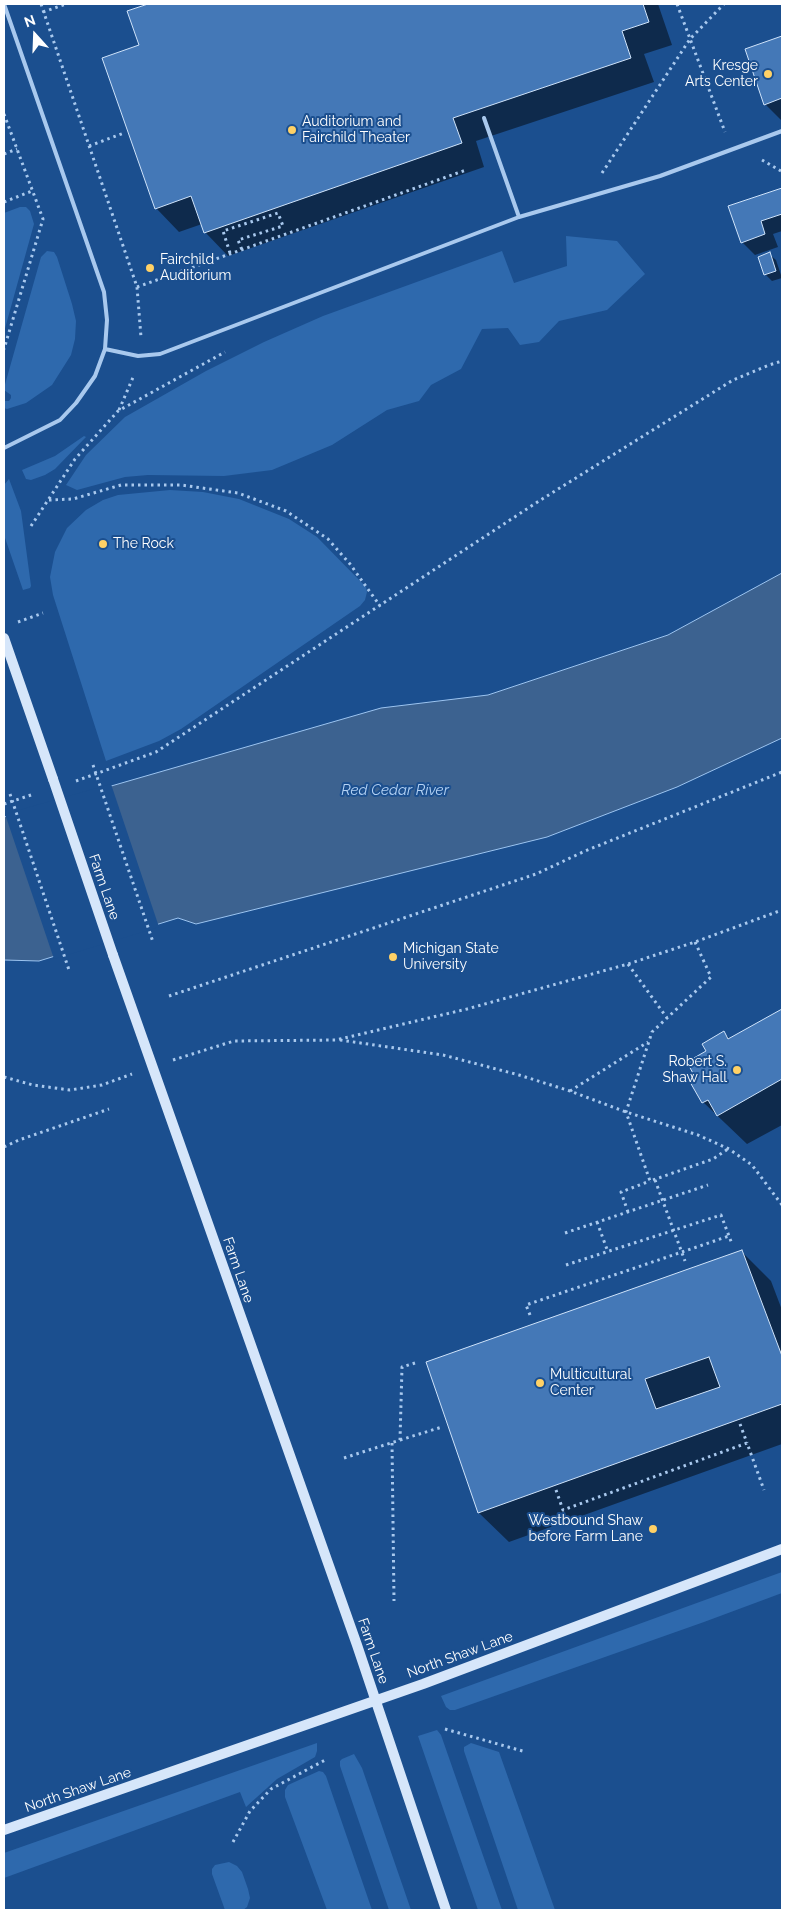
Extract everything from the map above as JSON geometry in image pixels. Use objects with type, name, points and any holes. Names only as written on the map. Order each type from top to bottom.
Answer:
[{"type":"street","name":"Farm Lane","points":[[4,638],[113,955],[375,1700],[446,1910]]},
{"type":"street","name":"North Shaw Lane","points":[[4,1830],[432,1680],[782,1549]]},
{"type":"lane","points":[[4,4],[104,292],[107,320],[105,349],[95,376],[76,403],[60,420],[4,448]]},
{"type":"lane","points":[[484,118],[519,217]]},
{"type":"lane","points":[[105,349],[138,356],[160,354],[519,217],[660,176],[782,131]]},
{"type":"path","points":[[31,526],[75,460],[118,411],[133,379],[142,339],[137,287],[41,4]]},
{"type":"path","points":[[43,12],[66,4]]},
{"type":"path","points":[[677,4],[732,149]]},
{"type":"path","points":[[585,198],[690,39],[724,4]]},
{"type":"path","points":[[4,114],[42,220],[4,349]]},
{"type":"path","points":[[89,146],[124,133]]},
{"type":"path","points":[[4,154],[17,150]]},
{"type":"path","points":[[760,159],[782,173]]},
{"type":"path","points":[[137,287],[466,170]]},
{"type":"path","points":[[4,202],[32,191]]},
{"type":"path","points":[[230,253],[223,231],[278,213],[283,226],[238,240],[242,250]]},
{"type":"path","points":[[118,411],[226,352]]},
{"type":"path","points":[[69,783],[156,752],[539,501],[733,380],[782,361]]},
{"type":"path","points":[[49,500],[73,498],[121,486],[181,485],[238,493],[286,511],[328,539],[350,564],[380,606]]},
{"type":"path","points":[[12,624],[43,613]]},
{"type":"path","points":[[93,765],[154,942]]},
{"type":"path","points":[[169,996],[536,874],[585,851],[782,772]]},
{"type":"path","points":[[4,804],[41,792]]},
{"type":"path","points":[[10,794],[69,970]]},
{"type":"path","points":[[336,1040],[467,1009],[628,964],[782,910]]},
{"type":"path","points":[[650,1182],[626,1112],[652,1032],[711,977],[695,942]]},
{"type":"path","points":[[628,964],[667,1018]]},
{"type":"path","points":[[189,1054],[234,1041],[336,1040],[443,1055],[519,1075],[698,1135],[728,1149],[752,1165],[782,1205]]},
{"type":"path","points":[[570,1091],[649,1041]]},
{"type":"path","points":[[4,1077],[33,1085],[70,1090],[109,1083]]},
{"type":"path","points":[[4,1147],[27,1137],[109,1109]]},
{"type":"path","points":[[628,1212],[621,1192],[713,1159],[728,1149]]},
{"type":"path","points":[[655,1180],[684,1262]]},
{"type":"path","points":[[565,1233],[708,1185]]},
{"type":"path","points":[[566,1266],[721,1215],[732,1244]]},
{"type":"path","points":[[597,1222],[608,1252]]},
{"type":"path","points":[[530,1315],[526,1305],[729,1236]]},
{"type":"path","points":[[400,1440],[402,1367],[415,1363]]},
{"type":"path","points":[[740,1424],[764,1490]]},
{"type":"path","points":[[344,1458],[442,1427]]},
{"type":"path","points":[[392,1443],[394,1601]]},
{"type":"path","points":[[556,1490],[563,1510],[747,1443]]},
{"type":"path","points":[[446,1730],[526,1752]]},
{"type":"path","points":[[233,1842],[250,1811],[271,1789],[327,1759]]},
{"type":"shaded area","points":[[20,207],[26,207],[30,211],[34,224],[4,332],[4,213]]},
{"type":"shaded area","points":[[566,236],[617,241],[645,274],[607,310],[559,321],[539,342],[520,345],[508,328],[482,329],[461,369],[431,385],[419,401],[387,410],[332,445],[272,470],[224,476],[148,475],[125,477],[77,490],[66,485],[86,455],[125,417],[206,371],[264,342],[323,316],[502,251],[514,283],[567,266]]},
{"type":"shaded area","points":[[47,251],[54,252],[57,257],[76,321],[75,339],[71,355],[52,385],[26,403],[7,409],[4,408],[4,401],[9,401],[11,395],[4,388],[41,257]]},
{"type":"shaded area","points":[[84,436],[86,437],[55,469],[31,480],[26,479],[22,470],[55,456]]},
{"type":"shaded area","points":[[9,479],[21,511],[31,586],[23,590],[4,535],[4,485]]},
{"type":"shaded area","points":[[170,490],[203,492],[239,499],[289,519],[317,537],[366,587],[367,592],[365,600],[360,606],[181,729],[159,741],[106,761],[53,595],[50,577],[55,552],[67,528],[86,510],[103,500],[118,495]]},
{"type":"shaded area","points":[[782,1572],[782,1593],[704,1622],[455,1710],[450,1710],[446,1707],[441,1696]]},
{"type":"shaded area","points":[[437,1730],[441,1735],[502,1910],[478,1910],[418,1736]]},
{"type":"shaded area","points":[[317,1743],[315,1757],[277,1779],[246,1807],[240,1792],[4,1878],[4,1853]]},
{"type":"shaded area","points":[[471,1743],[499,1752],[555,1910],[518,1910],[464,1751],[464,1747]]},
{"type":"shaded area","points":[[354,1754],[362,1768],[411,1910],[389,1910],[340,1766],[342,1759]]},
{"type":"shaded area","points":[[319,1771],[323,1772],[326,1776],[372,1910],[327,1910],[285,1797],[285,1790],[288,1785]]},
{"type":"shaded area","points":[[229,1862],[237,1866],[242,1872],[248,1889],[250,1898],[247,1907],[243,1910],[225,1910],[212,1874],[212,1869],[215,1865]]},
{"type":"water","name":"Red Cedar River","points":[[782,573],[782,738],[677,787],[547,837],[196,924],[178,918],[39,961],[4,960],[4,817],[381,708],[488,695],[668,635]]},
{"type":"pier","points":[[111,784],[159,927],[54,959],[5,814]]},
{"type":"building","name":"Auditorium and Fairchild Theater","points":[[148,4],[643,4],[649,22],[622,31],[631,58],[453,118],[462,143],[204,233],[191,196],[155,209],[102,58],[139,45],[127,11]]},
{"type":"building","name":"Kresge Arts Center","points":[[782,36],[782,98],[764,105],[745,49]]},
{"type":"building","points":[[782,188],[782,214],[761,221],[765,234],[741,243],[728,206]]},
{"type":"building","points":[[770,252],[776,271],[764,275],[758,257]]},
{"type":"building","name":"Robert S. Shaw Hall","points":[[782,1009],[782,1079],[717,1116],[708,1100],[702,1103],[690,1082],[696,1079],[687,1062],[706,1051],[702,1044],[724,1031],[728,1039]]},
{"type":"building","name":"Multicultural Center","points":[[742,1250],[782,1356],[782,1404],[478,1513],[426,1362]],"holes":[[[709,1357],[720,1387],[656,1409],[645,1379]]]},
{"type":"place","name":"Kresge Arts Center","points":[[768,74]]},
{"type":"place","name":"Auditorium and Fairchild Theater","points":[[292,130]]},
{"type":"place","name":"Fairchild Auditorium","points":[[150,268]]},
{"type":"place","name":"The Rock","points":[[103,544]]},
{"type":"place","name":"Michigan State University","points":[[393,957]]},
{"type":"place","name":"Robert S. Shaw Hall","points":[[737,1070]]},
{"type":"place","name":"Multicultural Center","points":[[540,1383]]},
{"type":"place","name":"Westbound Shaw before Farm Lane","points":[[653,1529]]}]
